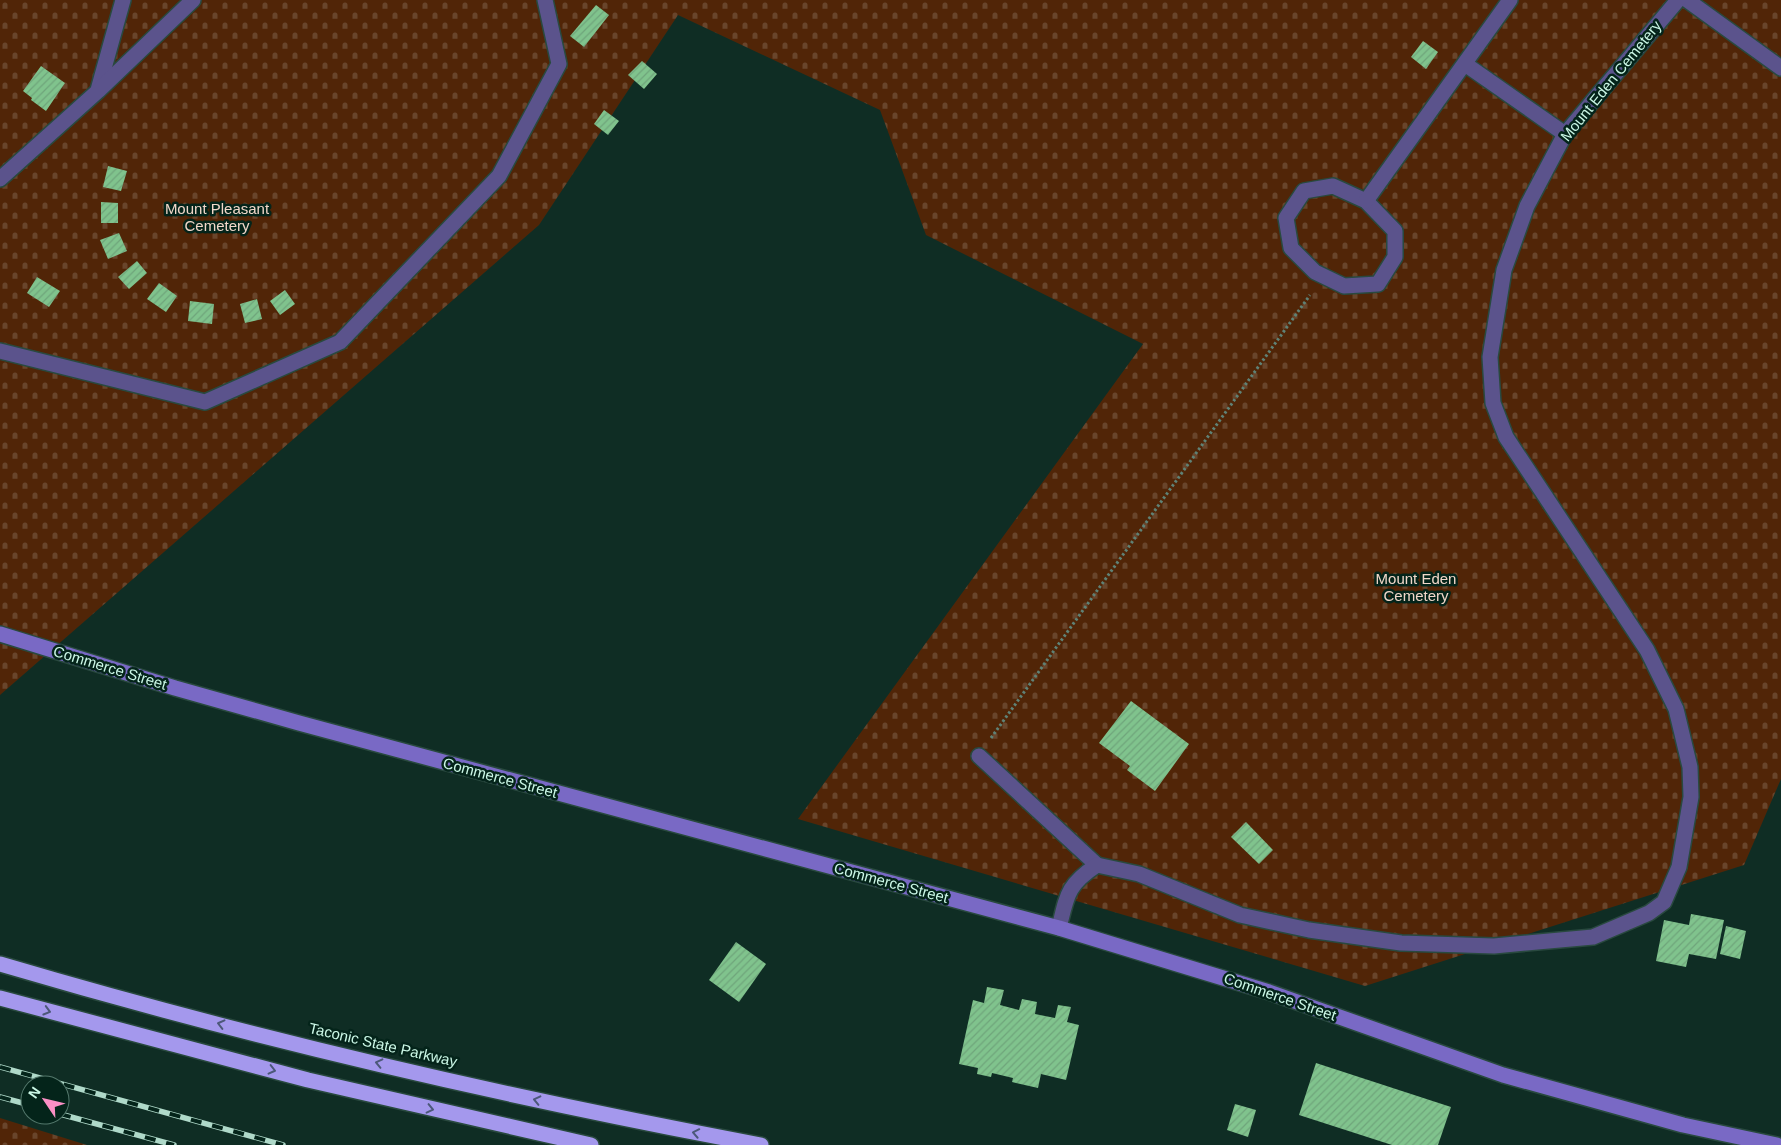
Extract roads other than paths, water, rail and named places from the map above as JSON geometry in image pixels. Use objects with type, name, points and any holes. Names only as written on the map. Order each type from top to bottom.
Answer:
[{"type":"highway","name":"Taconic State Parkway","points":[[0,964],[113,996],[355,1057],[562,1105],[761,1145]]},
{"type":"highway","points":[[0,998],[308,1080],[591,1145]]},
{"type":"street","name":"Commerce Street","points":[[0,634],[299,724],[1059,928],[1269,992],[1503,1075],[1674,1123],[1778,1145]]},
{"type":"lane","points":[[98,91],[122,0]]},
{"type":"lane","points":[[0,179],[98,91],[193,0]]},
{"type":"lane","points":[[0,351],[205,402],[340,342],[500,176],[559,64],[545,0]]},
{"type":"lane","points":[[1366,201],[1510,0]]},
{"type":"lane","name":"Mount Eden Cemetery","points":[[1097,865],[1139,874],[1240,915],[1309,930],[1401,943],[1494,946],[1593,937],[1649,913],[1664,902],[1679,867],[1691,797],[1690,767],[1676,709],[1647,650],[1506,437],[1493,403],[1490,357],[1504,270],[1527,206],[1565,134],[1678,0]]},
{"type":"lane","points":[[1687,0],[1781,68]]},
{"type":"lane","points":[[1465,64],[1565,134]]},
{"type":"lane","points":[[1333,186],[1366,201],[1395,231],[1395,258],[1378,284],[1344,286],[1315,272],[1291,248],[1286,218],[1304,192],[1333,186]]},
{"type":"lane","points":[[979,756],[1097,865],[1084,874],[1068,892],[1059,928]]},
{"type":"railway","points":[[0,1067],[283,1145]]},
{"type":"railway","points":[[0,1097],[20,1102]]},
{"type":"railway","points":[[70,1117],[174,1145]]},
{"type":"park label","name":"Mount Pleasant Cemetery","points":[[217,218]]}]
